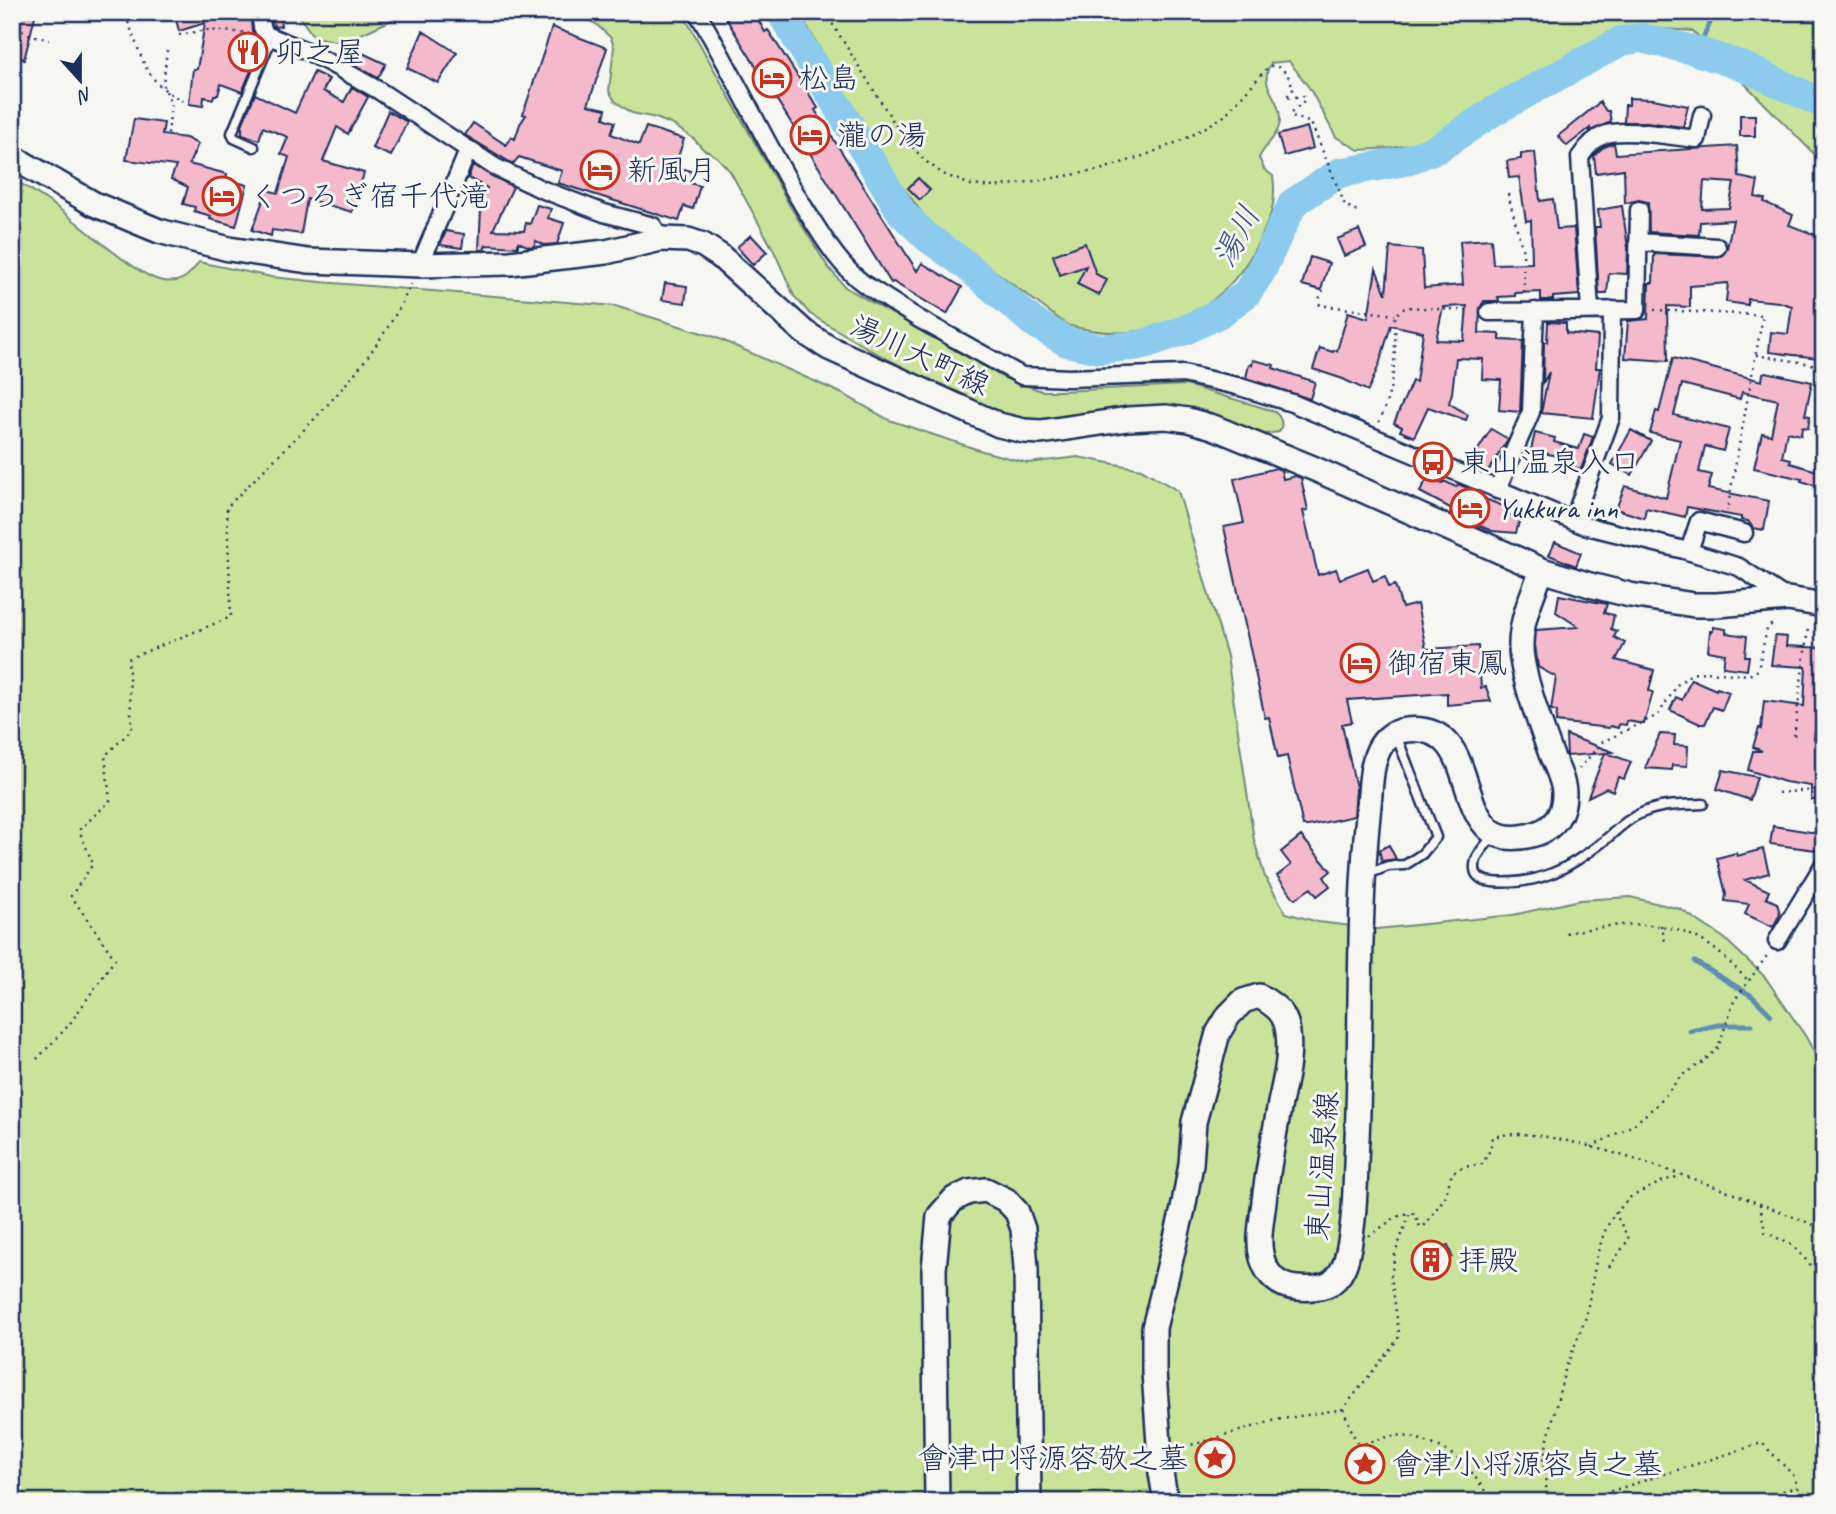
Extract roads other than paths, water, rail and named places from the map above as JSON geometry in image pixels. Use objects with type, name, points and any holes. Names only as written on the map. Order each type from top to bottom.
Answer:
[{"type":"main road","name":"湯川大町線","points":[[12,157],[94,204],[159,231],[229,249],[295,260],[350,264],[510,264],[606,252],[661,239],[688,240],[703,245],[720,256],[804,332],[829,348],[999,425],[1041,432],[1128,419],[1188,420],[1213,427],[1315,469],[1542,570],[1630,595],[1694,605],[1717,606],[1788,599],[1824,606]]},
{"type":"main road","points":[[1395,733],[1421,729],[1434,734],[1451,747],[1458,757],[1477,812],[1496,833],[1512,838],[1543,831],[1559,816],[1563,786],[1523,667],[1521,644],[1526,611],[1542,570]]},
{"type":"main road","name":"東山温泉線","points":[[1166,1502],[1161,1473],[1154,1328],[1183,1209],[1191,1164],[1194,1122],[1200,1097],[1218,1033],[1228,1015],[1242,1001],[1259,996],[1278,1007],[1288,1028],[1290,1052],[1259,1235],[1265,1265],[1269,1274],[1289,1288],[1317,1289],[1332,1282],[1342,1272],[1348,1257],[1353,1224],[1363,876],[1371,775],[1381,745],[1395,733]]},
{"type":"main road","points":[[937,1502],[934,1269],[939,1216],[954,1199],[970,1192],[986,1190],[998,1195],[1017,1212],[1023,1229],[1026,1269],[1029,1502]]},
{"type":"street","points":[[261,12],[262,27],[269,36],[307,51],[378,90],[495,167],[541,189],[604,213],[653,226],[661,239]]},
{"type":"street","points":[[696,12],[786,178],[836,258],[864,284],[919,319],[1022,376],[1069,378],[1184,374],[1237,386],[1292,403],[1573,522],[1689,551],[1739,567],[1788,599]]},
{"type":"street","points":[[1590,310],[1580,157],[1589,144],[1602,135],[1616,131],[1698,139],[1702,115]]},
{"type":"street","points":[[420,265],[468,150]]},
{"type":"street","points":[[1489,312],[1637,310],[1639,210]]},
{"type":"street","points":[[1638,242],[1717,247]]},
{"type":"street","points":[[1573,522],[1611,418],[1612,310]]},
{"type":"street","points":[[1497,490],[1531,412],[1530,311]]},
{"type":"street","points":[[1689,551],[1699,521],[1744,533]]},
{"type":"street","points":[[1777,941],[1824,864]]},
{"type":"lane","points":[[254,147],[234,138],[232,133],[269,36]]},
{"type":"lane","points":[[1363,876],[1388,866],[1405,865],[1422,854],[1436,837],[1395,733]]},
{"type":"lane","points":[[1496,833],[1474,864],[1475,873],[1480,879],[1490,882],[1539,879],[1568,867],[1628,820],[1646,811],[1664,805],[1703,804]]},
{"type":"waterway","name":"湯川","points":[[781,12],[902,213],[927,237],[966,265],[1033,322],[1067,342],[1100,349],[1141,345],[1185,330],[1220,313],[1246,294],[1260,273],[1293,203],[1339,173],[1405,161],[1438,148],[1494,111],[1621,41],[1641,38],[1690,49],[1742,66],[1824,104]]},
{"type":"waterway","points":[[1697,51],[1715,12]]},
{"type":"waterway","points":[[1695,962],[1752,996],[1771,1015]]},
{"type":"waterway","points":[[1690,1031],[1718,1025],[1752,1025]]},
{"type":"place","name":"卯之屋","points":[[248,52]]},
{"type":"place","name":"松島","points":[[772,78]]},
{"type":"place","name":"瀧の湯","points":[[810,135]]},
{"type":"place","name":"新風月","points":[[600,170]]},
{"type":"place","name":"くつろぎ宿千代滝","points":[[222,196]]},
{"type":"place","name":"東山温泉入口","points":[[1433,462]]},
{"type":"place","name":"Yukkura inn","points":[[1470,508]]},
{"type":"place","name":"御宿東鳳","points":[[1360,663]]},
{"type":"place","name":"拝殿","points":[[1431,1260]]},
{"type":"place","name":"會津中将源容敬之墓","points":[[1215,1458]]},
{"type":"place","name":"會津小将源容貞之墓","points":[[1365,1464]]}]
